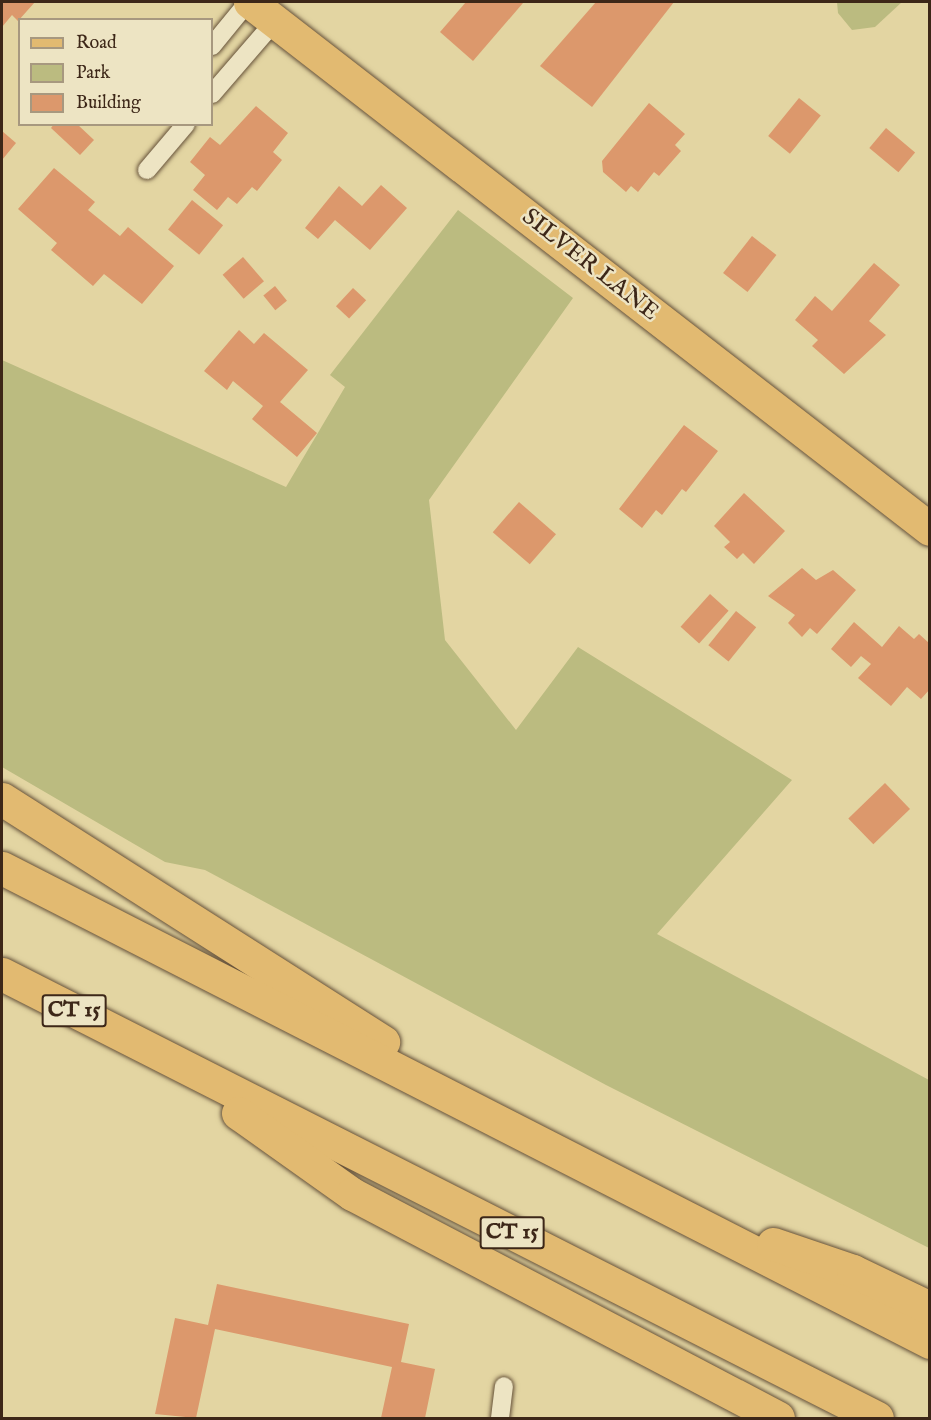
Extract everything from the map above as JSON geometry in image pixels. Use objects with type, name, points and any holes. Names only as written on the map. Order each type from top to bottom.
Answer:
[{"type":"main road","name":"SILVER LANE","points":[[258,8],[930,529]]},
{"type":"main road","points":[[2,799],[174,905],[512,1128]]},
{"type":"main road","points":[[2,868],[930,1342]]},
{"type":"main road","name":"CT 15","points":[[2,974],[877,1419]]},
{"type":"main road","points":[[146,1048],[352,1194],[778,1419]]},
{"type":"main road","points":[[670,1210],[853,1271],[930,1308]]},
{"type":"lane","points":[[213,45],[258,8]]},
{"type":"lane","points":[[213,92],[258,8]]},
{"type":"lane","points":[[147,170],[184,126]]},
{"type":"lane","points":[[500,1419],[504,1386]]},
{"type":"green space","points":[[837,2],[902,2],[875,27],[852,30],[838,13]]},
{"type":"green space","points":[[458,210],[573,298],[429,500],[445,640],[516,730],[578,647],[792,780],[657,934],[929,1080],[929,1248],[606,1085],[205,870],[165,862],[2,767],[2,360],[286,487],[345,387],[330,375]]},
{"type":"building","points":[[2,2],[35,2],[21,18],[18,18],[18,21],[12,15],[2,27]]},
{"type":"building","points":[[466,2],[523,3],[473,61],[440,32]]},
{"type":"building","points":[[596,2],[674,2],[592,107],[540,66]]},
{"type":"building","points":[[799,98],[821,116],[790,154],[768,136]]},
{"type":"building","points":[[649,103],[685,134],[675,145],[681,151],[659,176],[654,172],[638,192],[631,186],[626,192],[603,172],[602,161]]},
{"type":"building","points":[[256,106],[288,133],[273,152],[282,160],[257,191],[252,187],[237,204],[228,197],[217,210],[193,190],[205,175],[190,162],[210,137],[220,145]]},
{"type":"building","points":[[52,126],[79,126],[94,140],[80,155],[51,128]]},
{"type":"building","points":[[886,128],[915,152],[898,172],[869,148]]},
{"type":"building","points":[[2,131],[16,143],[2,160]]},
{"type":"building","points":[[54,168],[95,202],[88,210],[120,236],[128,227],[174,266],[142,304],[104,274],[93,286],[51,250],[57,243],[18,209]]},
{"type":"building","points":[[381,185],[407,208],[370,250],[335,220],[318,239],[305,228],[339,186],[362,206]]},
{"type":"building","points":[[192,200],[223,225],[199,255],[168,230]]},
{"type":"building","points":[[752,236],[776,255],[747,292],[723,273]]},
{"type":"building","points":[[243,257],[264,281],[244,299],[223,275]]},
{"type":"building","points":[[874,263],[900,285],[869,321],[886,335],[844,374],[812,346],[818,340],[795,320],[815,296],[832,311]]},
{"type":"building","points":[[275,286],[287,301],[275,310],[263,295]]},
{"type":"building","points":[[353,288],[366,300],[349,319],[336,306]]},
{"type":"building","points":[[239,330],[254,344],[264,333],[308,370],[280,402],[317,433],[297,457],[252,419],[263,406],[233,381],[227,390],[204,371]]},
{"type":"building","points":[[684,425],[718,451],[686,492],[682,489],[662,515],[656,510],[642,528],[619,509]]},
{"type":"building","points":[[744,493],[785,531],[754,564],[743,553],[737,559],[724,547],[730,542],[714,526]]},
{"type":"building","points":[[519,502],[556,534],[530,564],[493,532]]},
{"type":"building","points":[[802,568],[816,580],[833,570],[856,590],[817,634],[810,628],[802,637],[788,623],[795,615],[768,596]]},
{"type":"building","points":[[710,594],[729,611],[699,643],[681,627]]},
{"type":"building","points":[[736,611],[756,627],[729,662],[708,645]]},
{"type":"building","points":[[854,622],[882,647],[899,626],[914,639],[919,634],[929,643],[930,689],[921,699],[907,687],[891,706],[858,678],[871,664],[861,656],[851,667],[831,649]]},
{"type":"building","points":[[885,783],[910,809],[873,844],[848,818]]},
{"type":"building","points":[[217,1284],[409,1324],[401,1362],[435,1369],[425,1418],[381,1418],[392,1367],[215,1329],[196,1418],[155,1414],[175,1318],[208,1325]]}]
